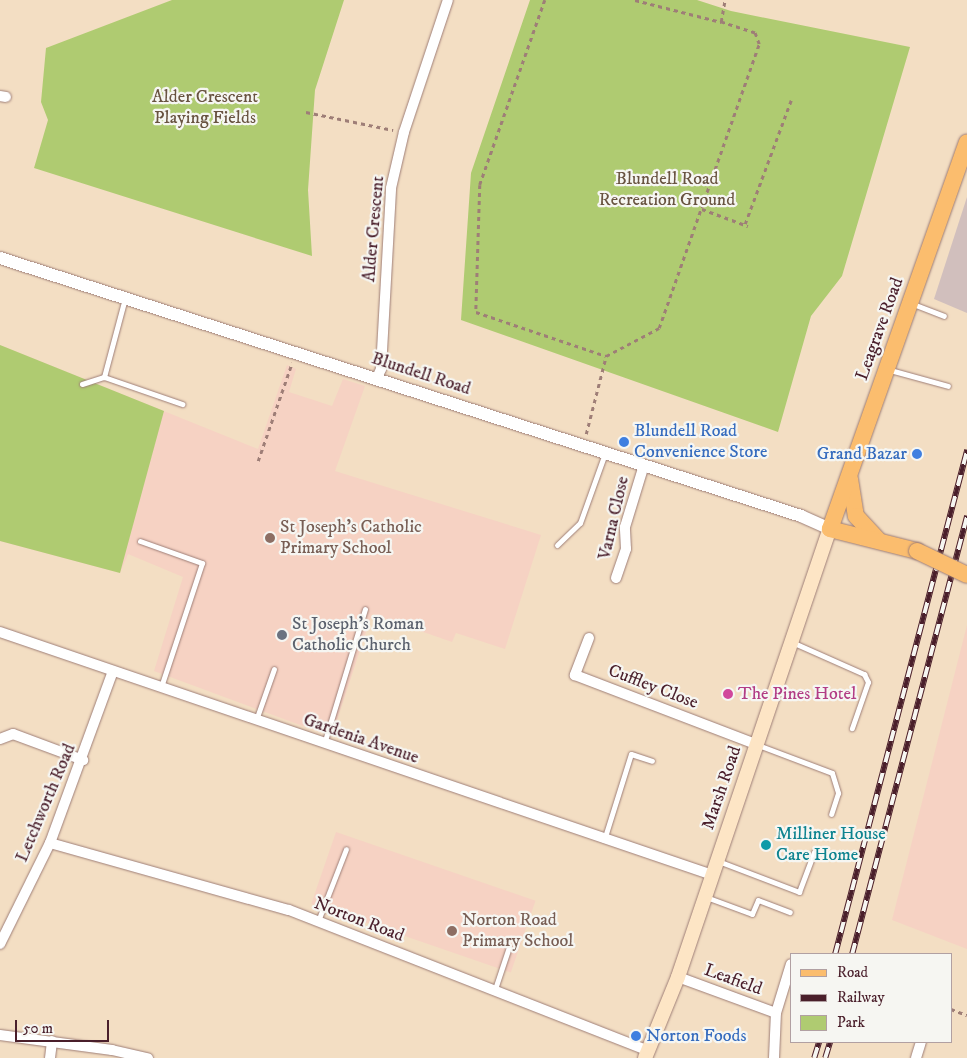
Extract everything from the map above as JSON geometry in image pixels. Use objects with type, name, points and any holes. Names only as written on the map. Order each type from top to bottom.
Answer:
[{"type":"main road","name":"Leagrave Road","points":[[830,529],[967,143]]},
{"type":"main road","points":[[850,474],[856,516],[880,541]]},
{"type":"main road","points":[[830,529],[917,551],[967,575]]},
{"type":"main road","name":"Marsh Road","points":[[647,1055],[678,977],[830,529]]},
{"type":"street","name":"Alder Crescent","points":[[377,378],[381,368],[391,188],[404,132],[448,0]]},
{"type":"street","name":"Blundell Road","points":[[0,258],[802,516],[830,529]]},
{"type":"street","name":"Varna Close","points":[[616,578],[626,549],[625,527],[644,466]]},
{"type":"street","name":"Gardenia Avenue","points":[[0,632],[712,876]]},
{"type":"street","name":"Cuffley Close","points":[[589,638],[575,675],[756,744]]},
{"type":"street","name":"Letchworth Road","points":[[0,944],[50,843],[83,760],[113,671]]},
{"type":"street","points":[[1,738],[14,734],[83,760]]},
{"type":"street","name":"Norton Road","points":[[50,843],[289,910],[495,989],[647,1055]]},
{"type":"street","name":"Leafield","points":[[774,1058],[776,1013],[790,967]]},
{"type":"street","name":"Leafield","points":[[678,977],[776,1013]]},
{"type":"street","points":[[0,1035],[52,1041],[148,1058]]},
{"type":"street","points":[[50,1058],[52,1041]]},
{"type":"street","points":[[916,1058],[922,1043]]},
{"type":"lane","points":[[104,377],[125,298]]},
{"type":"lane","points":[[910,303],[944,316]]},
{"type":"lane","points":[[887,369],[948,386]]},
{"type":"lane","points":[[82,384],[104,377],[182,404]]},
{"type":"lane","points":[[557,545],[580,523],[605,453]]},
{"type":"lane","points":[[140,541],[202,563],[161,688]]},
{"type":"lane","points":[[324,744],[365,609]]},
{"type":"lane","points":[[791,642],[864,674],[868,682],[852,728]]},
{"type":"lane","points":[[256,721],[274,669]]},
{"type":"lane","points":[[756,744],[832,773],[838,792],[831,814]]},
{"type":"lane","points":[[604,840],[631,754],[652,761]]},
{"type":"lane","points":[[318,922],[346,849]]},
{"type":"lane","points":[[717,860],[799,892],[814,852]]},
{"type":"lane","points":[[705,897],[752,914],[758,900],[790,912]]},
{"type":"lane","points":[[495,989],[509,947]]},
{"type":"path","points":[[545,0],[480,185],[476,312],[606,356],[659,328],[759,44],[755,33],[721,22],[635,0]]},
{"type":"path","points":[[721,22],[725,0]]},
{"type":"path","points":[[702,209],[746,225],[791,100]]},
{"type":"path","points":[[306,112],[404,132]]},
{"type":"path","points":[[258,461],[295,352]]},
{"type":"path","points":[[590,439],[585,436],[606,356]]},
{"type":"path","points":[[952,1009],[967,1015]]},
{"type":"shaded area","points":[[967,197],[967,313],[934,299]]},
{"type":"shaded area","name":"St Joseph's Catholic Primary School","points":[[0,345],[258,449],[287,365],[296,369],[289,392],[332,406],[343,379],[365,386],[335,471],[541,535],[505,649],[456,633],[452,642],[372,614],[333,732],[319,732],[154,671],[183,577],[128,554],[120,573],[0,541]]},
{"type":"shaded area","points":[[967,625],[967,949],[892,920]]},
{"type":"shaded area","name":"Norton Road Primary School","points":[[336,832],[536,901],[511,973],[311,904]]},
{"type":"green space","name":"Alder Crescent Playing Fields","points":[[172,0],[344,0],[315,90],[308,190],[312,256],[34,168],[48,120],[41,102],[46,48]]},
{"type":"green space","name":"Blundell Road Recreation Ground","points":[[530,0],[697,0],[731,11],[910,47],[842,276],[811,316],[778,432],[461,320],[471,173]]},
{"type":"green space","points":[[0,345],[164,411],[120,573],[0,541]]},
{"type":"railway","points":[[835,953],[967,450]]},
{"type":"railway","points":[[852,953],[967,516]]},
{"type":"railway","points":[[814,1058],[819,1043]]},
{"type":"railway","points":[[825,1058],[830,1043]]},
{"type":"place","name":"Blundell Road Convenience Store","points":[[624,442]]},
{"type":"place","name":"Grand Bazar","points":[[917,454]]},
{"type":"place","name":"St Joseph's Catholic Primary School","points":[[270,538]]},
{"type":"place","name":"St Joseph's Roman Catholic Church","points":[[282,635]]},
{"type":"place","name":"The Pines Hotel","points":[[728,694]]},
{"type":"place","name":"Milliner House Care Home","points":[[766,845]]},
{"type":"place","name":"Norton Road Primary School","points":[[452,931]]},
{"type":"place","name":"Norton Foods","points":[[636,1036]]}]
